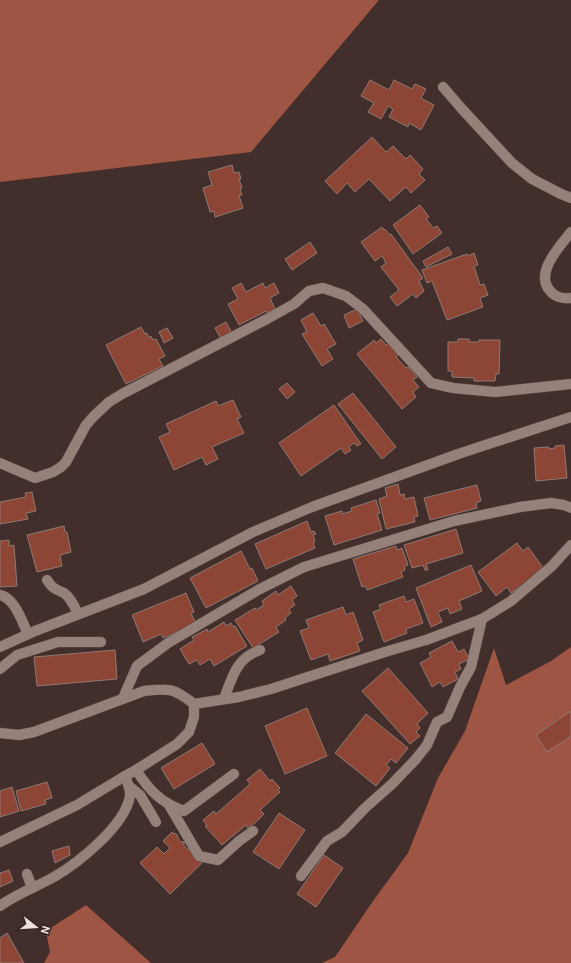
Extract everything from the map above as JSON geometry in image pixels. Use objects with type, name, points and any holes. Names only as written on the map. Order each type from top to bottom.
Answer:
[{"type":"street","points":[[443,87],[512,163],[532,178],[571,198]]},
{"type":"street","points":[[571,232],[550,260],[544,279],[547,287],[558,297],[571,298]]},
{"type":"street","points":[[0,463],[35,478],[53,472],[66,462],[86,425],[109,402],[267,319],[294,304],[309,291],[323,288],[346,296],[363,309],[431,383],[453,388],[495,392],[571,384]]},
{"type":"street","points":[[0,647],[28,634],[144,589],[253,532],[312,507],[571,417]]},
{"type":"street","points":[[123,698],[126,688],[137,666],[168,643],[258,590],[304,567],[342,554],[454,522],[520,507],[551,503],[564,505],[571,508]]},
{"type":"street","points":[[0,733],[19,734],[34,732],[103,707],[144,690],[172,690],[181,693],[194,704],[224,700],[271,689],[355,661],[426,640],[482,619],[511,601],[542,574],[571,545]]},
{"type":"street","points":[[47,580],[53,589],[65,594],[74,604],[78,614]]},
{"type":"street","points":[[0,595],[4,596],[14,604],[28,634]]},
{"type":"street","points":[[301,876],[327,841],[342,832],[416,759],[427,745],[437,722],[447,717],[460,687],[471,668],[482,619]]},
{"type":"street","points":[[0,668],[18,655],[58,642],[101,642]]},
{"type":"street","points":[[224,700],[240,662],[252,653],[260,650]]},
{"type":"street","points":[[0,842],[77,806],[177,744],[189,732],[194,717],[194,704]]},
{"type":"street","points":[[136,770],[148,788],[169,806],[199,856],[218,860],[239,841],[253,831]]},
{"type":"street","points":[[169,806],[184,812],[234,774]]},
{"type":"street","points":[[0,906],[15,896],[72,866],[102,839],[116,823],[126,808],[130,796],[124,776]]},
{"type":"street","points":[[128,786],[140,795],[156,822]]},
{"type":"street","points":[[27,874],[32,888]]},
{"type":"shaded area","points":[[0,0],[379,0],[251,152],[0,182]]},
{"type":"shaded area","points":[[571,647],[571,963],[322,963],[335,957],[408,853],[438,778],[465,731],[494,648],[506,685],[551,661]]},
{"type":"shaded area","points":[[86,905],[151,963],[44,963],[50,952],[46,931]]},
{"type":"building","points":[[370,80],[389,90],[394,80],[412,89],[415,84],[426,89],[421,98],[434,105],[421,130],[409,123],[408,127],[389,117],[393,109],[388,106],[381,119],[368,112],[374,103],[361,96]]},
{"type":"building","points":[[372,137],[386,152],[393,146],[406,159],[410,155],[423,169],[419,174],[425,180],[411,193],[406,187],[390,201],[369,179],[355,192],[347,183],[337,194],[325,181]]},
{"type":"building","points":[[232,165],[234,173],[239,172],[241,179],[239,179],[242,188],[240,189],[242,195],[239,195],[243,208],[215,217],[214,211],[210,212],[203,188],[212,185],[208,172]]},
{"type":"building","points":[[420,205],[429,217],[426,219],[433,228],[437,226],[442,233],[413,254],[393,225]]},
{"type":"building","points":[[382,227],[390,235],[391,234],[423,278],[419,281],[424,291],[416,298],[413,294],[397,306],[390,297],[399,290],[381,267],[386,263],[382,256],[375,261],[361,242]]},
{"type":"building","points":[[310,242],[317,253],[292,270],[285,259]]},
{"type":"building","points":[[448,247],[452,254],[426,267],[423,261]]},
{"type":"building","points":[[474,253],[478,265],[474,266],[480,285],[484,284],[488,295],[480,298],[483,307],[447,320],[432,281],[427,283],[422,270],[467,254],[468,256]]},
{"type":"building","points":[[241,283],[246,292],[263,283],[265,288],[274,283],[279,293],[270,298],[275,309],[267,313],[266,311],[239,325],[228,304],[238,299],[232,288]]},
{"type":"building","points":[[357,309],[363,321],[349,328],[344,315]]},
{"type":"building","points":[[313,313],[321,326],[324,324],[336,344],[327,349],[333,359],[322,366],[302,334],[307,332],[301,320]]},
{"type":"building","points":[[226,322],[232,333],[221,339],[215,328]]},
{"type":"building","points":[[141,327],[145,334],[147,333],[149,338],[151,336],[153,340],[156,339],[165,356],[159,359],[163,366],[126,384],[106,345]]},
{"type":"building","points":[[167,328],[173,338],[164,343],[159,332]]},
{"type":"building","points":[[381,339],[386,345],[388,343],[398,355],[396,357],[417,377],[413,380],[419,387],[413,392],[416,397],[402,409],[357,354],[374,340],[376,343]]},
{"type":"building","points":[[458,339],[469,339],[469,342],[479,342],[479,340],[500,340],[499,374],[496,374],[495,381],[474,381],[474,378],[452,377],[452,371],[448,371],[448,342],[458,342]]},
{"type":"building","points":[[287,383],[295,392],[287,399],[279,389]]},
{"type":"building","points":[[353,393],[396,447],[382,459],[338,404]]},
{"type":"building","points":[[233,400],[241,417],[237,419],[244,433],[212,447],[218,459],[206,465],[202,457],[174,470],[159,437],[170,432],[166,424],[216,401],[218,406]]},
{"type":"building","points":[[334,405],[361,444],[357,446],[354,443],[349,447],[351,450],[345,454],[341,448],[301,476],[279,443]]},
{"type":"building","points":[[564,445],[567,478],[536,481],[534,448],[549,447],[549,449],[555,448],[555,446]]},
{"type":"building","points":[[398,484],[400,495],[404,494],[405,499],[414,497],[418,516],[414,517],[415,522],[386,529],[379,499],[387,496],[385,488]]},
{"type":"building","points":[[477,485],[481,501],[476,503],[477,508],[430,520],[424,498]]},
{"type":"building","points":[[32,492],[36,511],[26,513],[28,519],[0,524],[0,502],[26,497],[25,493]]},
{"type":"building","points":[[376,500],[380,513],[377,514],[382,530],[334,545],[325,516],[342,511],[342,514],[352,511],[351,508]]},
{"type":"building","points":[[307,521],[311,532],[314,531],[316,534],[313,535],[315,542],[313,543],[315,548],[266,569],[255,544]]},
{"type":"building","points":[[64,526],[65,532],[67,532],[71,552],[60,555],[62,566],[37,572],[27,535]]},
{"type":"building","points":[[456,529],[463,553],[426,564],[428,570],[425,570],[423,565],[412,568],[404,545]]},
{"type":"building","points":[[9,540],[9,546],[14,545],[17,586],[0,587],[0,541]]},
{"type":"building","points":[[517,543],[523,551],[528,547],[544,569],[511,593],[507,587],[496,596],[478,572]]},
{"type":"building","points":[[396,546],[397,550],[402,548],[408,565],[404,567],[405,570],[401,572],[403,577],[367,590],[366,586],[362,587],[353,559]]},
{"type":"building","points":[[241,551],[258,581],[206,608],[190,578]]},
{"type":"building","points":[[471,565],[482,591],[459,601],[462,609],[450,614],[448,608],[438,612],[442,622],[431,627],[416,588]]},
{"type":"building","points":[[291,586],[297,596],[292,600],[295,605],[289,609],[291,613],[285,618],[286,620],[276,627],[279,632],[253,648],[235,620],[255,608],[256,610],[264,605],[262,601],[276,591],[278,595]]},
{"type":"building","points":[[186,593],[194,612],[191,613],[196,624],[163,638],[161,634],[143,642],[132,615]]},
{"type":"building","points":[[404,596],[406,602],[414,599],[423,623],[406,629],[407,633],[384,642],[373,612],[381,609],[379,605]]},
{"type":"building","points":[[343,607],[346,615],[353,612],[363,640],[357,643],[360,651],[330,661],[328,654],[311,660],[300,631],[309,628],[306,620]]},
{"type":"building","points":[[224,622],[226,626],[231,623],[233,627],[235,626],[247,646],[214,666],[210,659],[200,665],[197,660],[189,664],[180,649],[194,640],[192,637],[207,629],[208,632]]},
{"type":"building","points":[[452,641],[458,652],[464,649],[469,659],[459,664],[461,669],[455,672],[458,679],[443,687],[440,682],[432,687],[420,663],[431,657],[429,653]]},
{"type":"building","points":[[115,650],[117,679],[37,686],[34,657]]},
{"type":"building","points":[[388,668],[428,713],[417,724],[420,728],[416,732],[420,736],[410,744],[362,691]]},
{"type":"building","points":[[307,708],[327,756],[285,774],[265,726]]},
{"type":"building","points":[[571,711],[571,736],[547,752],[536,735]]},
{"type":"building","points":[[366,714],[408,748],[396,763],[391,759],[386,765],[390,768],[376,786],[335,753]]},
{"type":"building","points":[[202,743],[215,764],[174,789],[161,768]]},
{"type":"building","points":[[260,769],[270,781],[272,779],[280,788],[278,790],[280,792],[260,810],[264,814],[257,821],[248,828],[246,825],[222,845],[205,826],[207,825],[203,820],[214,811],[216,814],[250,784],[247,780]]},
{"type":"building","points":[[47,782],[52,798],[45,800],[46,804],[21,811],[16,791]]},
{"type":"building","points":[[12,787],[19,811],[0,817],[0,791]]},
{"type":"building","points":[[279,813],[305,830],[279,869],[253,852]]},
{"type":"building","points":[[172,832],[178,836],[177,837],[182,843],[183,841],[185,843],[183,844],[188,850],[190,848],[203,862],[170,894],[140,863],[157,847],[164,854],[170,848],[163,841]]},
{"type":"building","points":[[69,846],[70,855],[55,863],[52,851]]},
{"type":"building","points":[[324,855],[343,868],[316,907],[297,894]]},
{"type":"building","points":[[9,870],[13,881],[0,887],[0,873]]},
{"type":"building","points":[[7,933],[24,963],[0,963],[0,938]]}]
